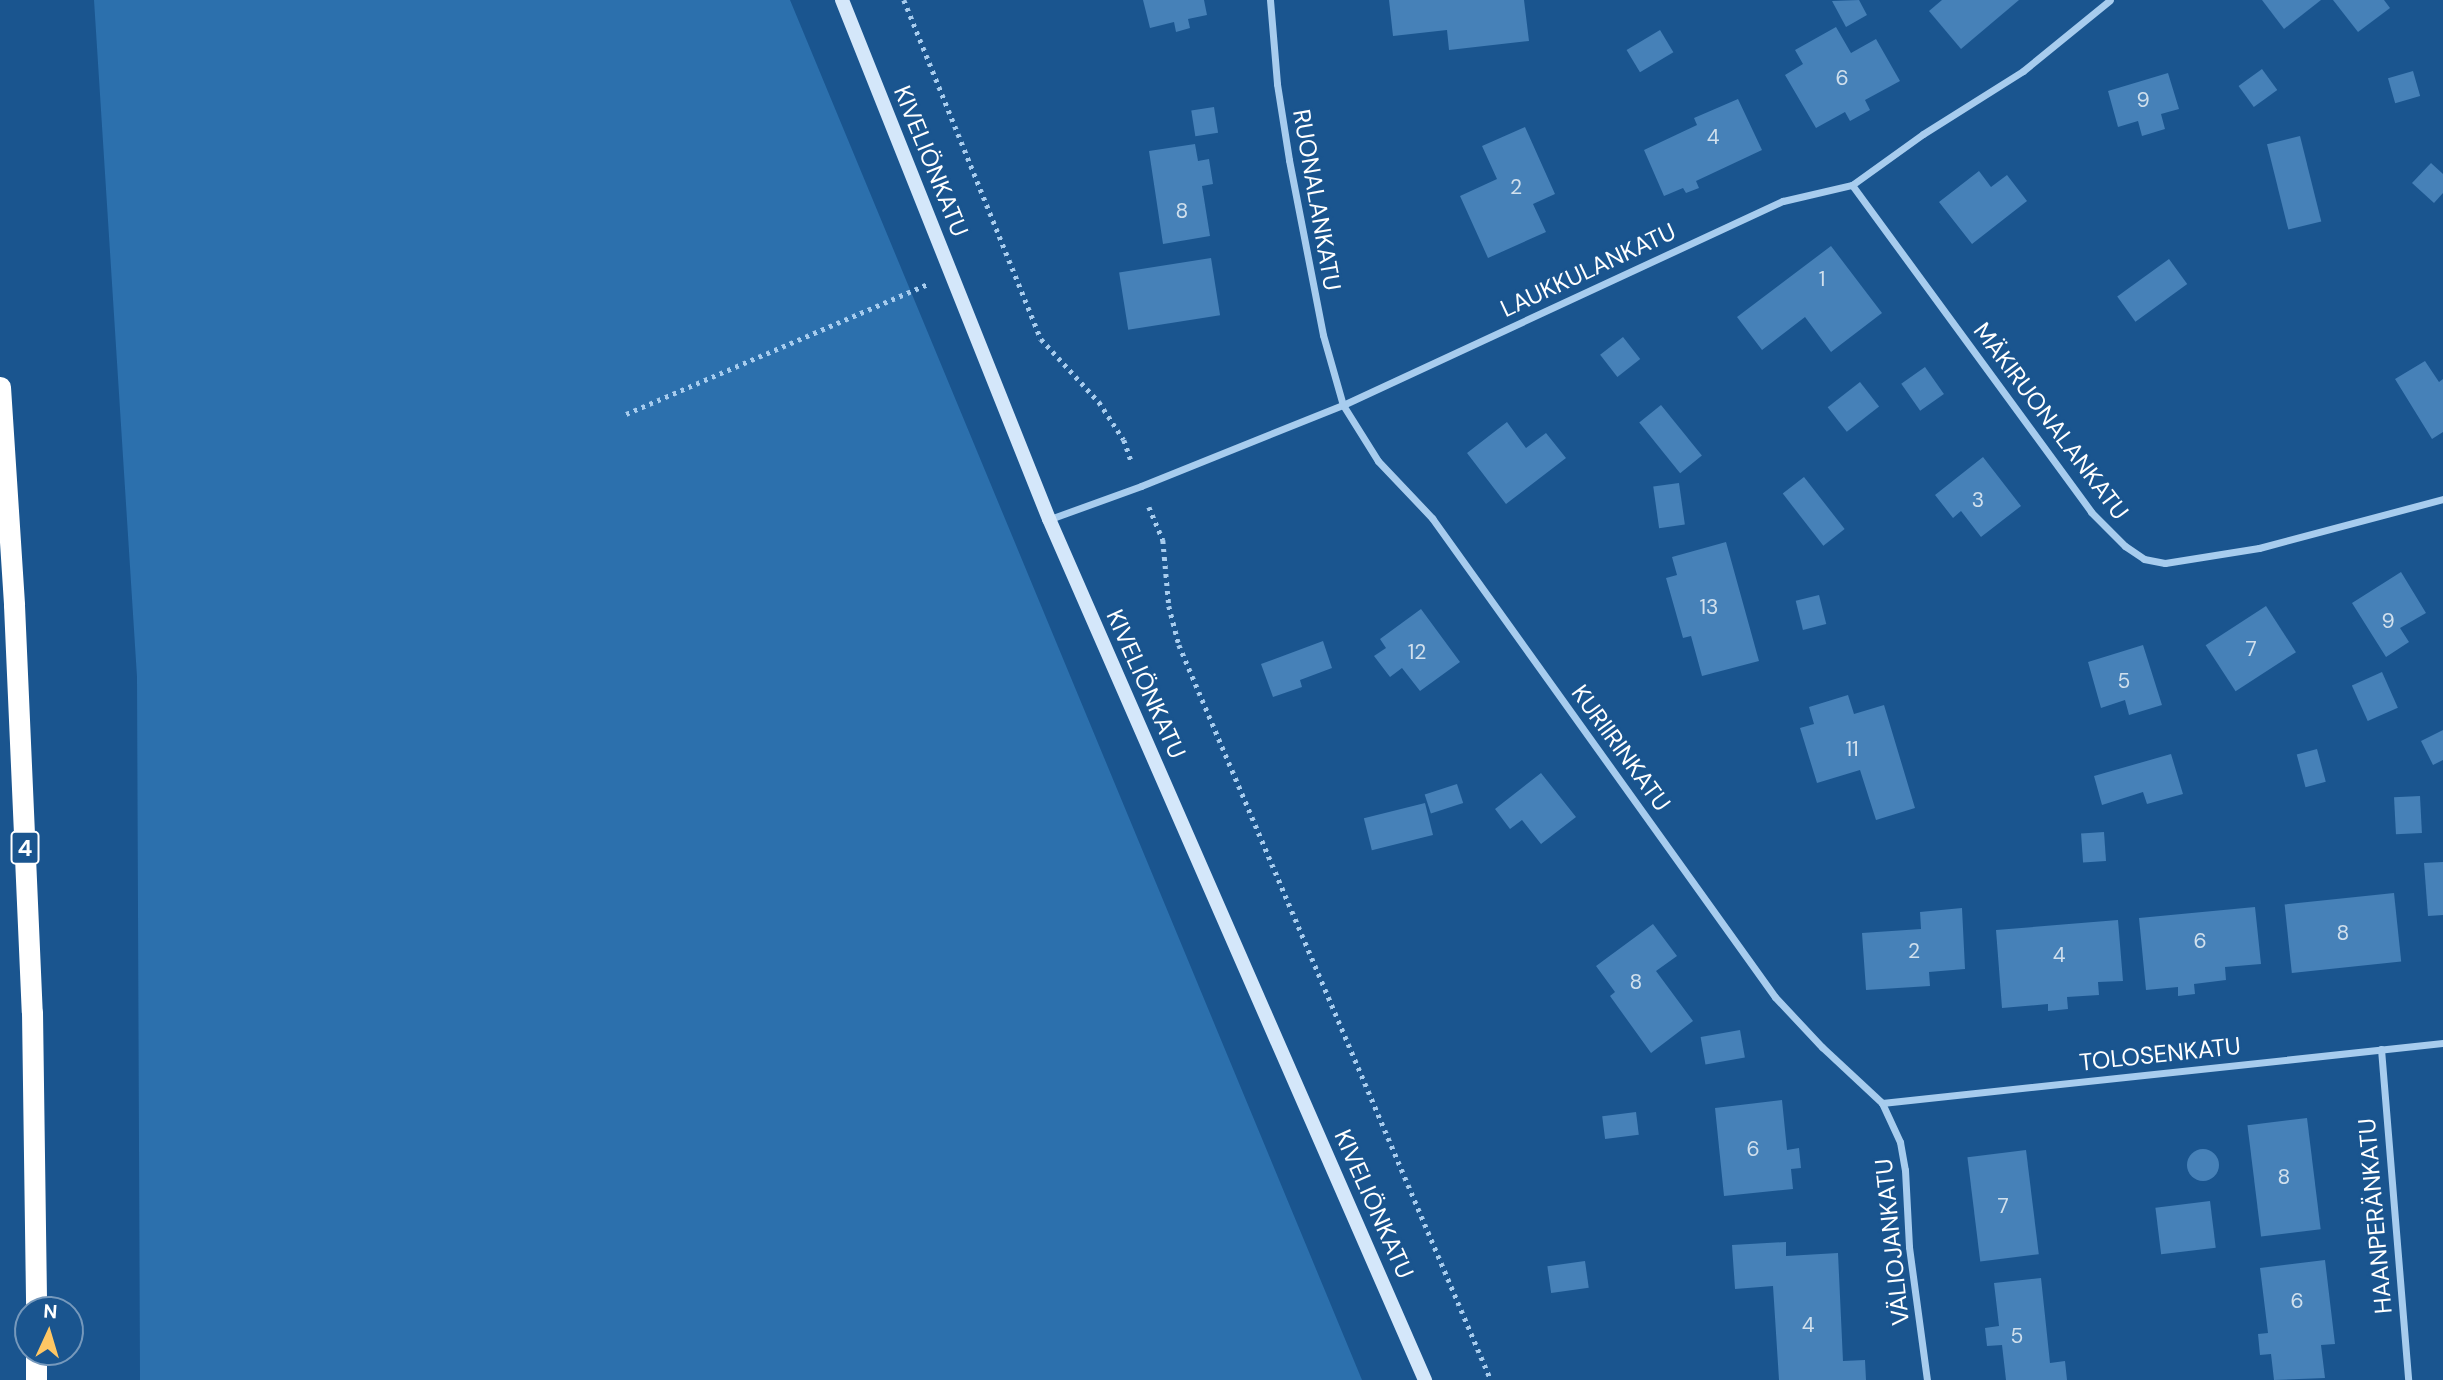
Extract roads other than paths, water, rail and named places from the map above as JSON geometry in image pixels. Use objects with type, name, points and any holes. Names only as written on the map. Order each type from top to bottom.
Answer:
[{"type":"highway","name":"4","points":[[0,387],[14,604],[32,1012],[36,1296]]},
{"type":"main road","name":"KIVELIÖNKATU","points":[[842,0],[1049,519],[1425,1380]]},
{"type":"street","name":"RUONALANKATU","points":[[1270,0],[1277,85],[1289,160],[1323,335],[1343,405]]},
{"type":"street","name":"LAUKKULANKATU","points":[[1049,519],[1141,486],[1343,405],[1783,201],[1852,185],[1923,134],[2023,71],[2110,0]]},
{"type":"street","name":"MÄKIRUONALANKATU","points":[[1852,185],[2091,512],[2124,546],[2144,559],[2165,563],[2259,548],[2443,499]]},
{"type":"street","name":"KURIIRINKATU","points":[[1343,405],[1378,461],[1432,518],[1775,997],[1822,1047],[1882,1103]]},
{"type":"street","name":"TOLOSENKATU","points":[[1882,1103],[2443,1043]]},
{"type":"street","name":"HAANPERÄNKATU","points":[[2381,1049],[2408,1380]]},
{"type":"street","name":"VÄLIOJANKATU","points":[[1882,1103],[1900,1142],[1905,1170],[1908,1234],[1927,1380]]}]
